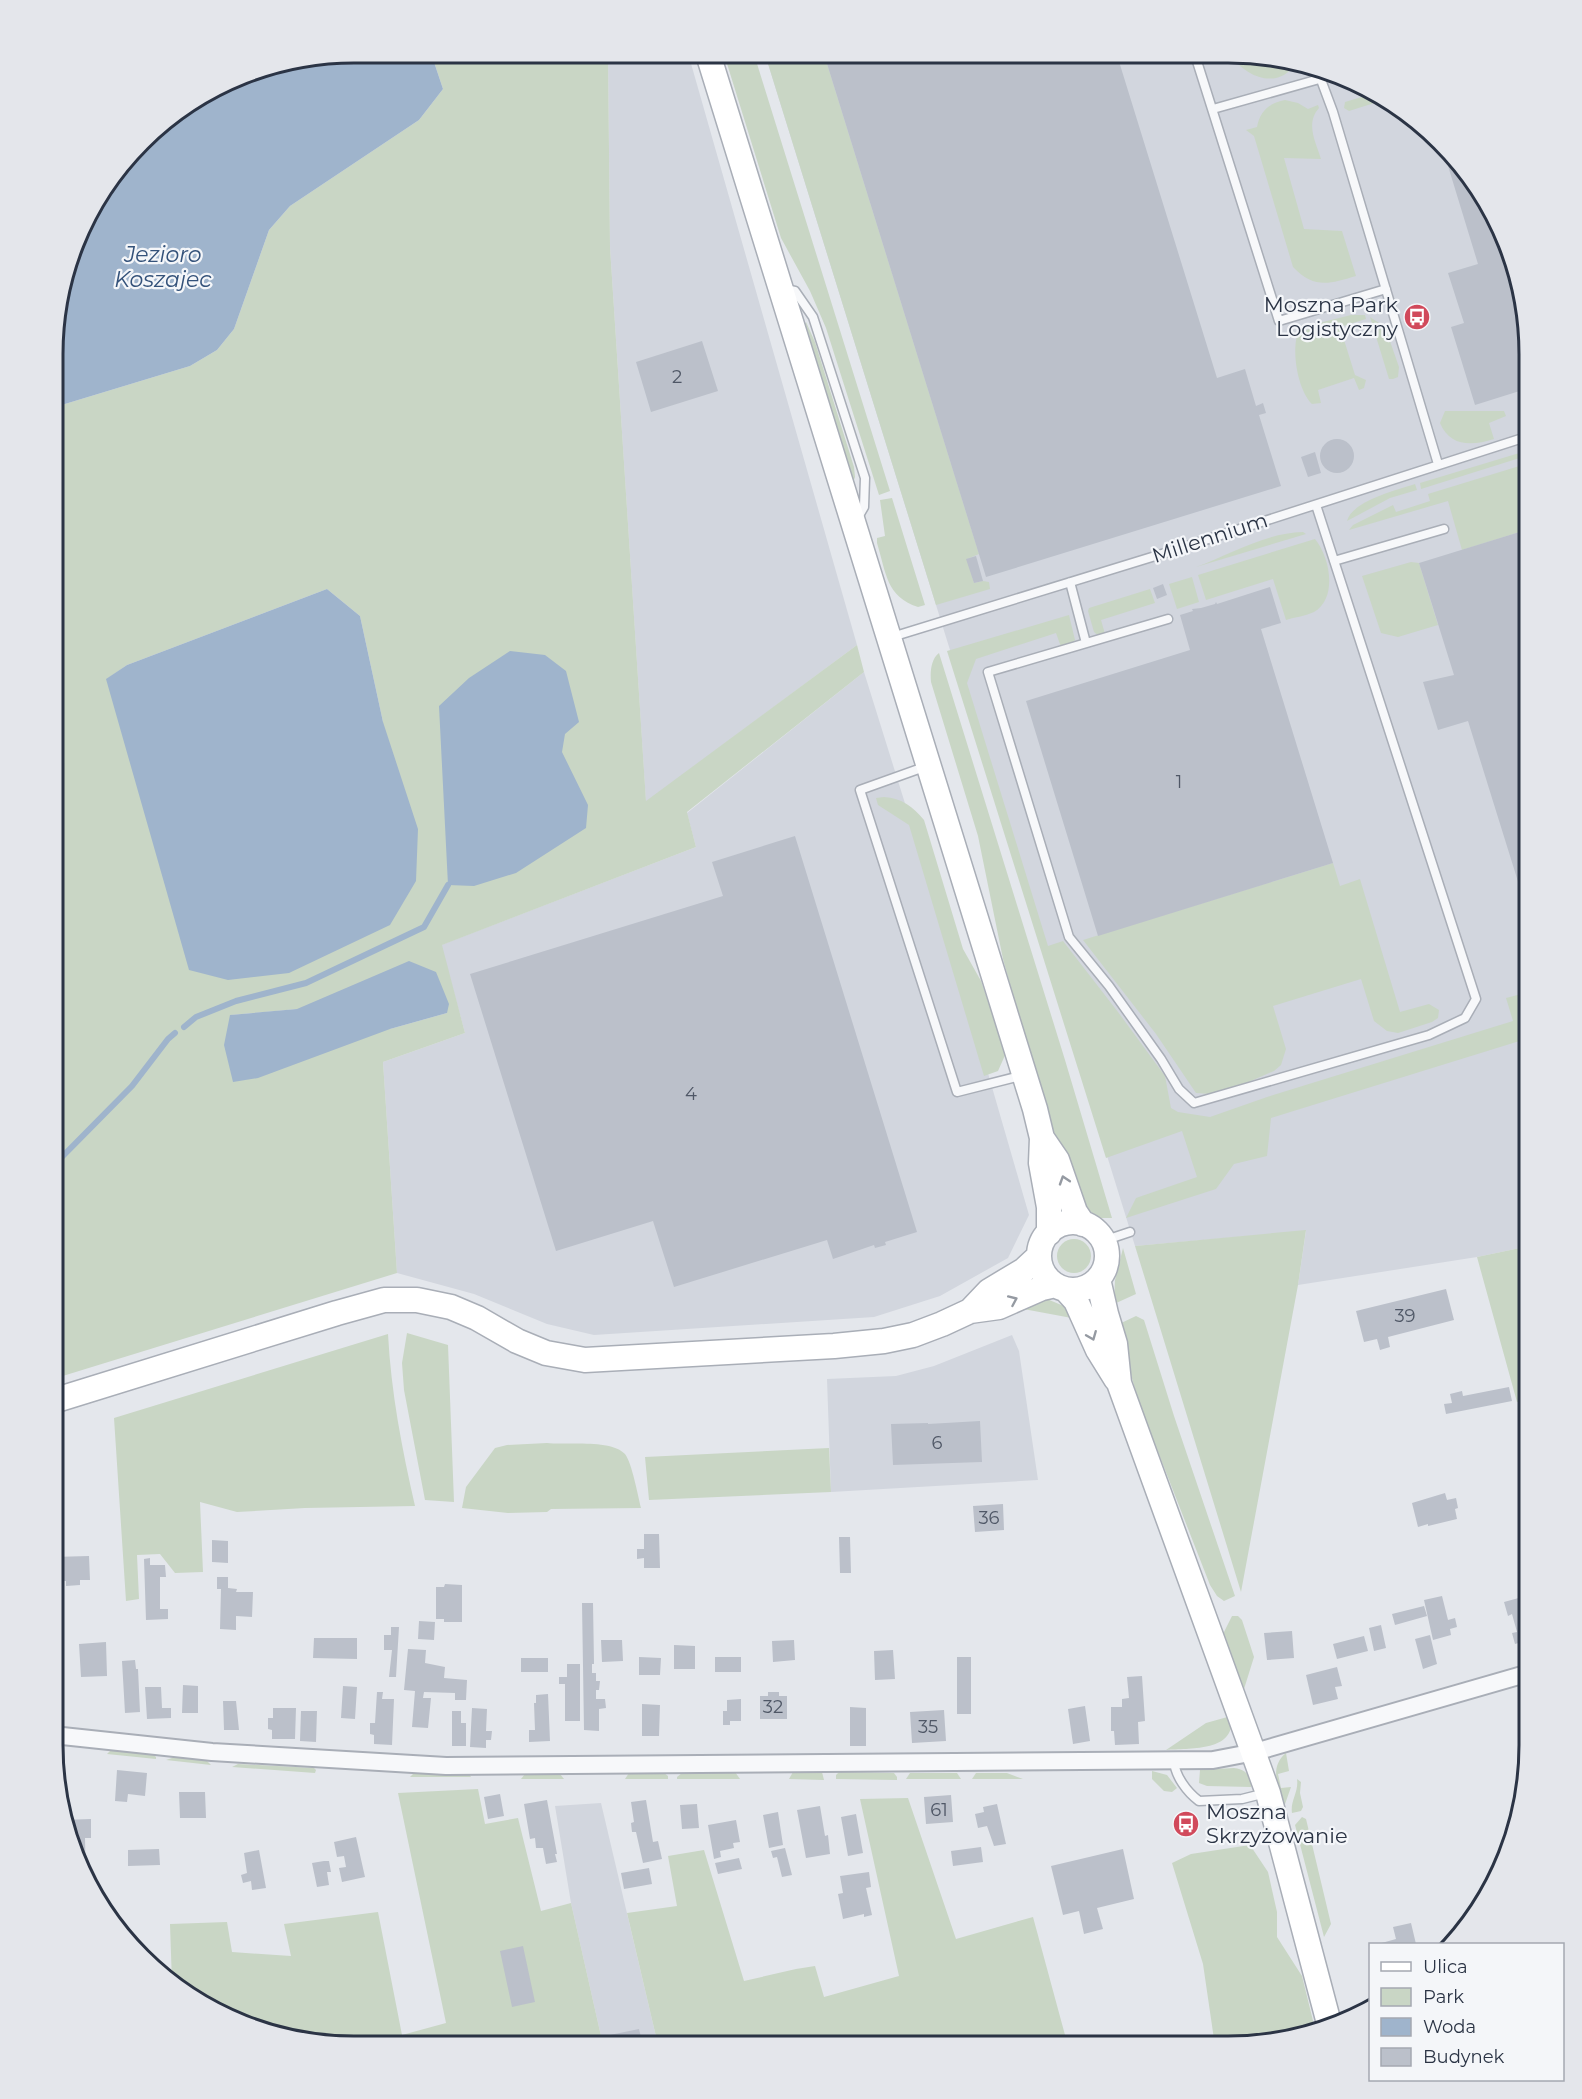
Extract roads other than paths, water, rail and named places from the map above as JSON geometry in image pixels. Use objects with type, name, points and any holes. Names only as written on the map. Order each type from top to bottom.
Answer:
[{"type":"street","points":[[711,63],[1024,1075],[1042,1138],[1041,1163],[1049,1207],[1049,1233]]},
{"type":"street","points":[[1042,1138],[1057,1160],[1075,1212],[1083,1224]]},
{"type":"street","points":[[63,1398],[384,1300],[417,1300],[451,1307],[477,1318],[517,1341],[546,1353],[585,1360],[834,1346],[884,1341],[913,1335],[970,1311],[999,1307],[1042,1288],[1060,1287],[1083,1289],[1098,1279],[1107,1261],[1103,1241],[1095,1230],[1083,1224],[1065,1224],[1049,1233],[1040,1248],[1039,1257],[1042,1270],[1049,1281],[1060,1287],[1076,1301],[1098,1350],[1119,1383],[1255,1752],[1268,1792],[1328,2018]]},
{"type":"street","points":[[970,1311],[989,1291],[1024,1270],[1039,1257]]},
{"type":"street","points":[[1098,1279],[1107,1321],[1115,1344],[1119,1383]]},
{"type":"street","points":[[63,1736],[212,1752],[446,1766],[1213,1760],[1255,1752],[1519,1676]]},
{"type":"lane","points":[[1198,63],[1279,321],[1386,289]]},
{"type":"lane","points":[[1213,109],[1321,78]]},
{"type":"lane","points":[[1322,78],[1438,464]]},
{"type":"lane","name":"Millennium","points":[[890,638],[1519,439]]},
{"type":"lane","points":[[1168,619],[988,672],[1069,937],[1109,986],[1161,1059],[1179,1089],[1194,1103],[1429,1035],[1465,1018],[1476,999],[1316,505]]},
{"type":"lane","points":[[1334,561],[1444,529]]},
{"type":"lane","points":[[1070,582],[1086,643]]},
{"type":"lane","points":[[928,766],[860,790],[957,1092],[1024,1075]]},
{"type":"lane","points":[[1103,1241],[1130,1232]]},
{"type":"lane","points":[[1174,1761],[1175,1772],[1199,1801],[1242,1798],[1268,1792]]},
{"type":"water","name":"Jezioro Koszajec","points":[[434,63],[443,89],[419,120],[290,206],[269,230],[234,329],[217,350],[190,366],[63,405],[65,316],[78,261],[102,209],[135,162],[162,135],[192,112],[225,93],[261,78],[316,65]]},
{"type":"water","points":[[327,589],[360,616],[383,722],[418,829],[416,881],[390,925],[289,973],[228,980],[189,970],[106,679],[127,665]]},
{"type":"water","points":[[510,651],[545,655],[566,671],[579,722],[565,734],[562,752],[588,805],[586,828],[516,873],[474,886],[448,885],[439,706],[469,678]]},
{"type":"water","points":[[409,961],[436,972],[449,1004],[447,1013],[390,1029],[258,1078],[233,1082],[224,1045],[230,1015],[297,1009]]},
{"type":"waterway","points":[[184,1027],[196,1017],[236,1001],[306,983],[424,927],[448,885]]},
{"type":"waterway","points":[[63,1156],[132,1086],[175,1033]]},
{"type":"place","name":"Moszna Park Logistyczny","points":[[1417,317]]},
{"type":"place","name":"Moszna Skrzyżowanie","points":[[1186,1824]]}]
